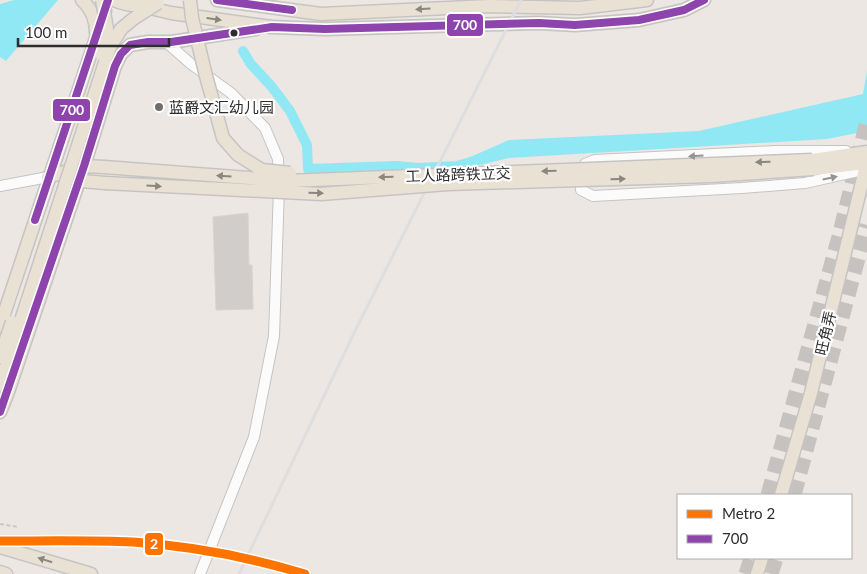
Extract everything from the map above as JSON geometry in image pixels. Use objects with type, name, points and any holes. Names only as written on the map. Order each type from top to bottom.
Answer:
[{"type":"main road","points":[[82,0],[96,21],[96,41]]},
{"type":"main road","points":[[0,356],[104,45],[108,29],[102,0]]},
{"type":"main road","points":[[0,326],[48,177],[96,41],[108,0]]},
{"type":"main road","points":[[115,0],[125,5],[142,6],[160,1]]},
{"type":"main road","points":[[115,0],[171,13],[272,27],[301,29],[539,23],[576,25],[639,20],[684,10],[704,0]]},
{"type":"main road","points":[[190,0],[192,18],[223,138],[238,155],[262,170],[322,178]]},
{"type":"main road","points":[[217,0],[321,14],[490,6],[580,8],[647,0]]},
{"type":"main road","points":[[0,385],[110,47],[121,29],[132,19],[160,1]]},
{"type":"main road","points":[[0,412],[84,166],[115,66],[121,54],[130,45],[166,42],[272,27]]},
{"type":"main road","points":[[812,165],[867,152]]},
{"type":"main road","points":[[812,165],[866,167]]},
{"type":"main road","name":"工人路跨铁立交","points":[[48,177],[84,166],[288,181],[322,178],[812,165]]},
{"type":"main road","name":"工人路跨铁立交","points":[[48,177],[78,182],[321,194],[448,184],[710,176],[812,165]]},
{"type":"main road","name":"旺角弄","points":[[781,494],[811,393],[866,167]]},
{"type":"main road","points":[[0,547],[90,574]]},
{"type":"main road","points":[[758,574],[762,559]]},
{"type":"main road","points":[[0,572],[6,574]]},
{"type":"street","points":[[166,42],[191,64],[232,94],[265,128],[278,159],[279,188],[274,336],[254,437],[200,574]]},
{"type":"street","points":[[866,167],[805,183],[593,196],[581,190],[580,178],[585,164],[595,160],[775,151],[867,152]]},
{"type":"street","points":[[0,186],[48,177]]},
{"type":"path","points":[[0,524],[18,527]]},
{"type":"water","points":[[14,0],[58,0],[6,61],[0,57],[0,4]]},
{"type":"water","points":[[867,71],[867,131],[827,139],[509,158],[463,169],[461,161],[509,140],[699,131],[863,94]]},
{"type":"building","points":[[248,213],[249,265],[252,265],[253,309],[216,310],[213,217]]},
{"type":"waterway","points":[[243,51],[250,63],[272,87],[290,111],[307,145],[308,169],[397,166],[418,168],[457,166],[474,161]]},
{"type":"tunnel","points":[[768,494],[840,233],[867,121]]},
{"type":"tunnel","points":[[794,494],[867,225]]},
{"type":"tunnel","points":[[746,574],[751,559]]},
{"type":"tunnel","points":[[771,574],[776,559]]},
{"type":"railway","points":[[239,574],[355,331],[521,0]]},
{"type":"metro line","name":"2","points":[[0,541],[100,541],[177,546],[263,562],[305,574]]},
{"type":"transit line","name":"700","points":[[35,220],[108,0]]},
{"type":"transit line","name":"700","points":[[217,0],[292,10]]},
{"type":"transit line","name":"700","points":[[0,412],[84,166],[115,66],[121,54],[130,45],[148,42],[171,42],[272,27],[325,29],[539,23],[575,25],[639,20],[684,10],[704,0]]},
{"type":"place","name":"蓝爵文汇幼儿园","points":[[159,107]]}]
